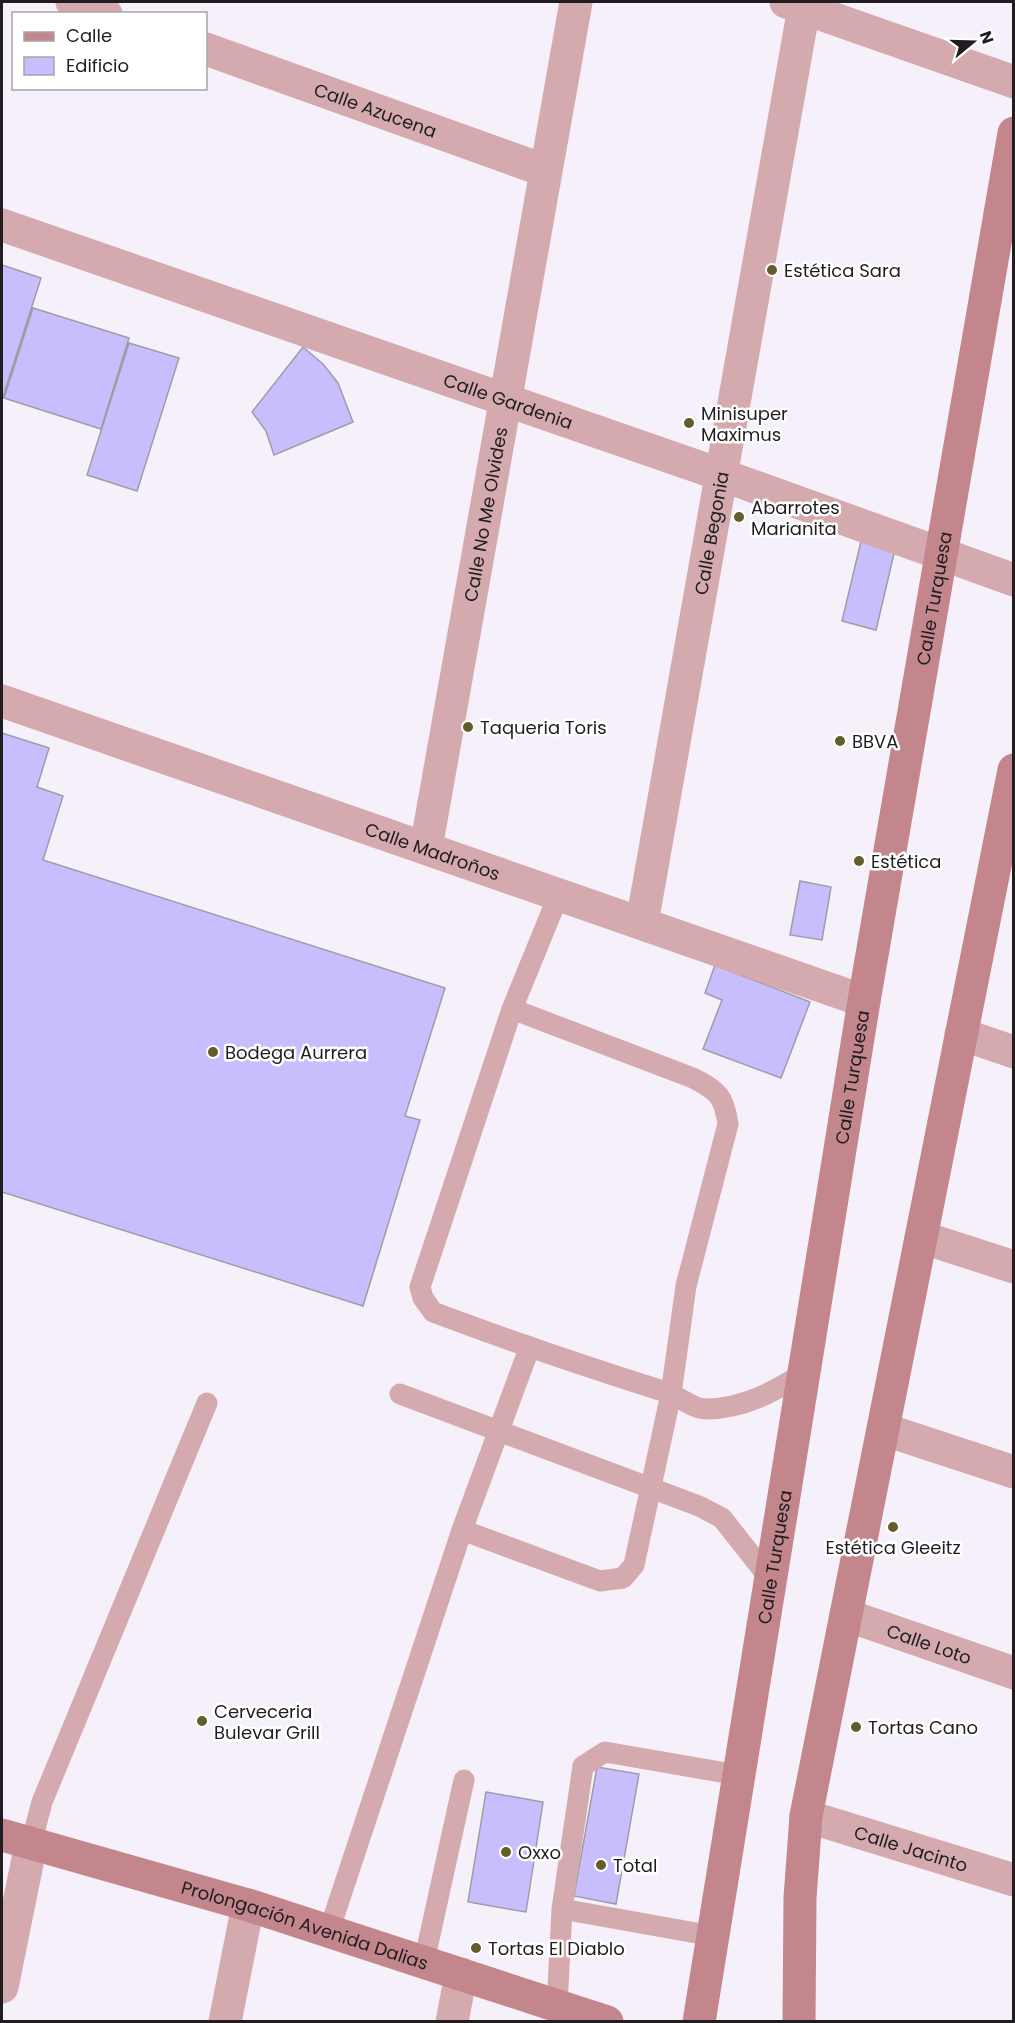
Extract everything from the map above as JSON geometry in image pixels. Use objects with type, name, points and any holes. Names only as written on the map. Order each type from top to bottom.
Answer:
[{"type":"main road","name":"Calle Turquesa","points":[[699,2022],[864,1001],[1014,133]]},
{"type":"main road","points":[[800,2022],[800,1898],[806,1816],[962,1034],[1009,817],[1014,770]]},
{"type":"main road","name":"Prolongación Avenida Dalias","points":[[16,1839],[248,1905],[607,2022]]},
{"type":"street","points":[[72,2],[100,12]]},
{"type":"street","name":"Calle No Me Olvides","points":[[426,848],[576,2]]},
{"type":"street","points":[[799,4],[1014,82]]},
{"type":"street","name":"Calle Begonia","points":[[642,923],[722,475],[799,4]]},
{"type":"street","name":"Calle Azucena","points":[[207,49],[546,171]]},
{"type":"street","name":"Calle Gardenia","points":[[2,225],[722,475],[1014,580]]},
{"type":"street","name":"Calle Madroños","points":[[2,701],[864,1001]]},
{"type":"street","points":[[962,1034],[1014,1052]]},
{"type":"street","points":[[921,1237],[1014,1267]]},
{"type":"street","points":[[883,1429],[1014,1472]]},
{"type":"street","name":"Calle Loto","points":[[846,1615],[1014,1673]]},
{"type":"street","name":"Calle Jacinto","points":[[806,1816],[1014,1880]]},
{"type":"street","points":[[2,1987],[16,1839]]},
{"type":"street","points":[[225,2022],[248,1905]]},
{"type":"street","points":[[452,2022],[461,1974]]},
{"type":"lane","points":[[560,894],[512,1009],[420,1287],[423,1298],[433,1312],[529,1349],[671,1394],[704,1410],[740,1406],[771,1394],[804,1373]]},
{"type":"lane","points":[[462,1530],[600,1581],[623,1578],[634,1565],[671,1394],[686,1286],[728,1124],[725,1102],[713,1088],[693,1078],[512,1009]]},
{"type":"lane","points":[[329,1931],[462,1530],[529,1349]]},
{"type":"lane","points":[[400,1394],[699,1506],[722,1518],[770,1579]]},
{"type":"lane","points":[[16,1839],[42,1802],[207,1403]]},
{"type":"lane","points":[[557,2006],[562,1909],[583,1766],[605,1752],[738,1775]]},
{"type":"lane","points":[[424,1962],[464,1780]]},
{"type":"lane","points":[[562,1909],[712,1936]]},
{"type":"building","points":[[2,265],[41,278],[2,400]]},
{"type":"building","points":[[33,308],[129,338],[101,429],[4,398]]},
{"type":"building","points":[[129,343],[179,358],[137,491],[87,475]]},
{"type":"building","points":[[303,347],[323,364],[338,383],[353,422],[274,455],[266,431],[252,412]]},
{"type":"building","points":[[863,533],[897,541],[876,630],[842,621]]},
{"type":"building","name":"Bodega Aurrera","points":[[2,733],[49,748],[37,787],[63,796],[43,860],[445,988],[405,1116],[420,1120],[363,1306],[2,1192]]},
{"type":"building","points":[[800,881],[831,887],[822,940],[790,935]]},
{"type":"building","points":[[715,965],[810,1002],[781,1078],[703,1049],[722,1000],[705,993]]},
{"type":"building","name":"Total","points":[[597,1767],[639,1774],[616,1904],[574,1896]]},
{"type":"building","name":"Oxxo","points":[[486,1792],[543,1802],[526,1912],[468,1902]]},
{"type":"place","name":"Estética Sara","points":[[772,270]]},
{"type":"place","name":"Minisuper Maximus","points":[[689,423]]},
{"type":"place","name":"Abarrotes Marianita","points":[[739,517]]},
{"type":"place","name":"Taqueria Toris","points":[[468,727]]},
{"type":"place","name":"BBVA","points":[[840,741]]},
{"type":"place","name":"Estética","points":[[859,861]]},
{"type":"place","name":"Bodega Aurrera","points":[[213,1052]]},
{"type":"place","name":"Estética Gleeitz","points":[[893,1527]]},
{"type":"place","name":"Cerveceria Bulevar Grill","points":[[202,1721]]},
{"type":"place","name":"Tortas Cano","points":[[856,1727]]},
{"type":"place","name":"Oxxo","points":[[506,1852]]},
{"type":"place","name":"Total","points":[[601,1865]]},
{"type":"place","name":"Tortas El Diablo","points":[[476,1948]]}]
